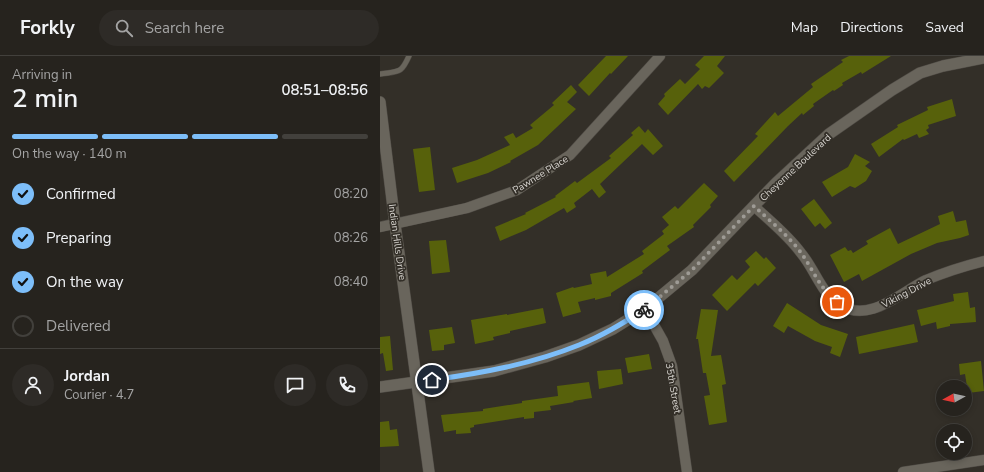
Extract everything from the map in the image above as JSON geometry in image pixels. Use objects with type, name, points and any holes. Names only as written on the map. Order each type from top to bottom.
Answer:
[{"type":"street","name":"Pawnee Place","points":[[380,227],[467,208],[517,190],[570,155],[660,56]]},
{"type":"street","name":"Cheyenne Boulevard","points":[[380,387],[494,371],[545,357],[580,345],[613,329],[645,309],[692,270],[776,183],[829,134],[892,90],[920,73],[971,58],[984,58]]},
{"type":"street","name":"Indian Hills Drive","points":[[380,109],[429,472]]},
{"type":"street","name":"Viking Drive","points":[[754,206],[802,253],[829,297],[844,308],[859,311],[876,308],[895,299],[925,281],[946,272],[984,261]]},
{"type":"street","name":"35th Street","points":[[645,309],[663,341],[672,366],[687,472]]},
{"type":"street","points":[[903,472],[984,460]]},
{"type":"lane","points":[[380,74],[400,71],[405,67],[410,56]]},
{"type":"building","points":[[606,56],[628,56],[589,96],[578,85]]},
{"type":"building","points":[[704,56],[725,56],[717,66],[724,73],[709,88],[705,86],[702,89],[698,84],[668,115],[658,104],[665,96],[664,94],[680,79],[685,84],[700,69],[695,65]]},
{"type":"building","points":[[849,56],[891,56],[862,74],[861,72],[842,83],[843,85],[813,104],[814,106],[803,115],[802,113],[788,126],[734,182],[724,171],[758,136],[755,134],[775,112],[778,116],[813,87],[811,84],[843,62],[841,60]]},
{"type":"building","points":[[571,85],[577,92],[567,102],[576,109],[538,145],[510,161],[511,162],[488,173],[457,183],[452,168],[477,160],[510,145],[504,137],[513,133],[516,138],[533,128],[530,125],[554,105],[552,103]]},
{"type":"building","points":[[952,99],[956,116],[928,125],[929,128],[926,130],[929,134],[919,138],[917,134],[904,140],[903,139],[879,157],[871,144],[898,127],[897,125],[928,110],[927,107]]},
{"type":"building","points":[[639,126],[645,133],[648,129],[663,146],[653,155],[642,144],[600,184],[606,192],[599,198],[592,189],[574,203],[576,207],[567,213],[564,208],[526,230],[500,241],[495,227],[526,214],[525,213],[556,197],[555,196],[575,181],[577,183],[611,158],[609,156],[633,135],[631,133]]},
{"type":"building","points":[[430,147],[435,190],[419,192],[413,149]]},
{"type":"building","points":[[855,154],[870,162],[865,166],[872,171],[866,181],[855,188],[850,186],[832,197],[822,182],[848,167]]},
{"type":"building","points":[[704,183],[718,196],[710,205],[711,207],[693,225],[694,227],[667,246],[670,250],[642,271],[643,273],[611,293],[611,296],[578,302],[581,312],[563,317],[556,293],[573,287],[592,284],[590,274],[606,271],[607,277],[644,254],[642,251],[664,234],[662,231],[669,225],[662,217],[675,206],[678,209]]},
{"type":"building","points":[[814,199],[832,223],[825,229],[820,223],[815,227],[801,209]]},
{"type":"building","points":[[953,211],[956,222],[966,220],[969,235],[937,243],[911,254],[862,281],[859,274],[844,282],[830,255],[845,247],[848,251],[851,250],[853,253],[868,244],[866,241],[890,228],[898,244],[940,224],[938,216]]},
{"type":"building","points":[[446,240],[450,272],[432,274],[429,241]]},
{"type":"building","points":[[756,251],[764,259],[766,257],[776,268],[758,286],[755,283],[727,311],[712,295],[732,275],[737,280],[750,267],[745,261]]},
{"type":"building","points":[[968,292],[970,308],[975,307],[976,322],[950,324],[950,326],[937,329],[936,322],[921,326],[917,310],[954,301],[953,294]]},
{"type":"building","points":[[787,303],[821,325],[848,334],[840,357],[830,353],[832,347],[815,341],[788,326],[784,333],[773,326]]},
{"type":"building","points":[[543,308],[546,323],[510,331],[510,333],[493,337],[494,340],[475,344],[471,320]]},
{"type":"building","points":[[701,309],[718,310],[711,356],[721,355],[726,384],[722,385],[727,422],[709,425],[704,396],[710,395],[706,373],[703,373],[698,339],[696,339]]},
{"type":"building","points":[[914,324],[918,342],[859,354],[856,337]]},
{"type":"building","points":[[452,327],[455,343],[444,345],[444,350],[432,351],[429,330]]},
{"type":"building","points":[[390,336],[393,370],[386,371],[383,353],[380,354],[380,337]]},
{"type":"building","points":[[649,354],[652,369],[628,373],[625,358]]},
{"type":"building","points":[[981,361],[984,391],[972,392],[972,380],[966,380],[965,374],[960,375],[959,364]]},
{"type":"building","points":[[621,369],[623,384],[599,389],[597,371]]},
{"type":"building","points":[[589,382],[592,398],[550,406],[551,410],[534,412],[534,418],[524,419],[524,417],[474,425],[474,427],[470,428],[471,433],[456,434],[456,430],[444,432],[441,415],[483,411],[483,409],[522,403],[522,401],[558,396],[557,386]]},
{"type":"building","points":[[389,421],[390,430],[397,429],[399,446],[380,447],[380,422]]},
{"type":"way so far","points":[[644,310],[692,270],[754,206],[802,253],[829,297],[837,302]]},
{"type":"route","points":[[432,380],[494,371],[545,357],[580,345],[613,329],[644,310]]}]
